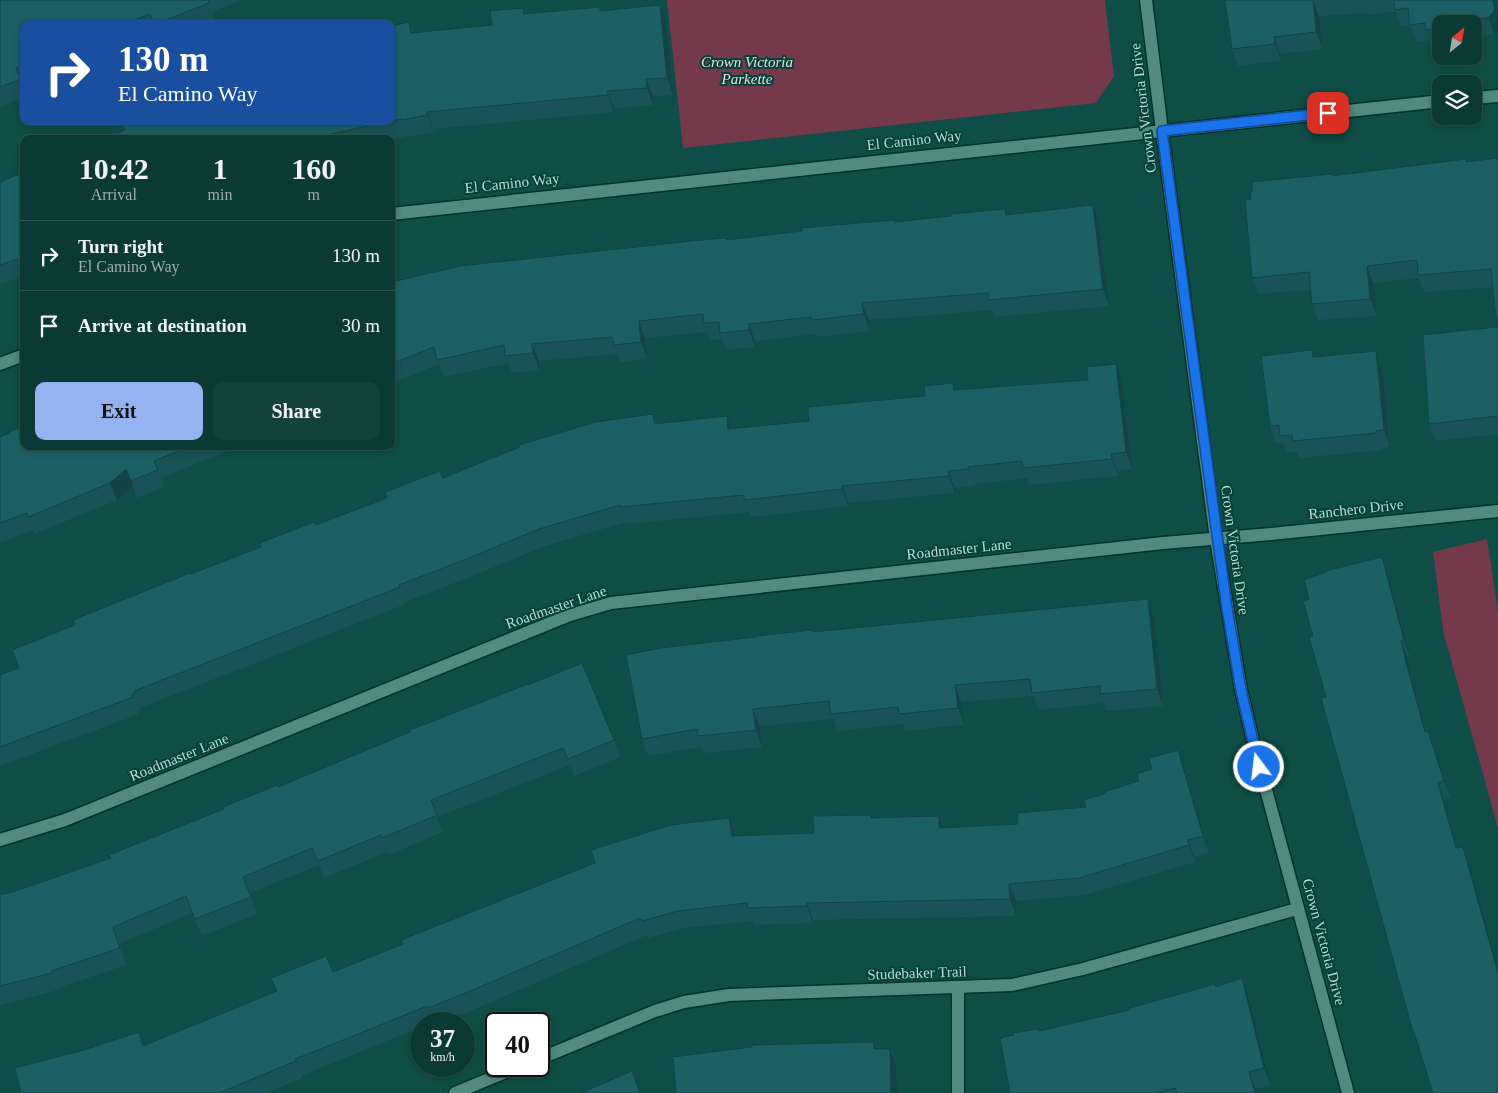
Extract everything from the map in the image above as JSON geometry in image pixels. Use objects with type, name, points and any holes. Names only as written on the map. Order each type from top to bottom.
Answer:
[{"type":"street","name":"Crown Victoria Drive","points":[[1146,0],[1216,538],[1241,690],[1297,909],[1348,1093]]},
{"type":"street","points":[[1482,97],[1498,96]]},
{"type":"street","name":"El Camino Way","points":[[395,214],[1432,103]]},
{"type":"street","points":[[0,364],[20,356]]},
{"type":"street","name":"Ranchero Drive","points":[[1216,538],[1498,511]]},
{"type":"street","name":"Roadmaster Lane","points":[[0,840],[66,820],[570,615],[611,603],[1216,538]]},
{"type":"street","name":"Studebaker Trail","points":[[550,1054],[655,1011],[684,1002],[728,995],[1012,985],[1048,978],[1297,909]]},
{"type":"street","points":[[958,988],[958,1093]]},
{"type":"street","points":[[455,1093],[494,1077]]},
{"type":"green space","name":"Crown Victoria Parkette","points":[[667,0],[1105,0],[1114,76],[1096,103],[683,148]]},
{"type":"green space","points":[[1487,539],[1498,611],[1498,828],[1443,631],[1433,552]]},
{"type":"building","points":[[0,0],[208,0],[209,3],[166,20],[152,20],[150,14],[134,20],[20,20],[20,66],[16,68],[20,79],[0,87]]},
{"type":"building","points":[[1225,0],[1313,0],[1316,32],[1274,37],[1275,44],[1232,49]]},
{"type":"building","points":[[1394,0],[1493,0],[1495,10],[1488,18],[1482,19],[1482,15],[1432,15],[1432,29],[1426,30],[1425,23],[1410,25],[1408,8],[1395,10]]},
{"type":"building","points":[[660,5],[667,78],[646,79],[647,88],[607,91],[608,95],[427,112],[427,115],[395,120],[395,25],[409,22],[411,33],[492,25],[490,11],[523,8],[524,14],[600,7],[600,11]]},
{"type":"building","points":[[122,125],[372,125],[327,135],[114,135],[125,130]]},
{"type":"building","points":[[1498,158],[1498,416],[1429,424],[1423,335],[1497,327],[1491,269],[1418,275],[1417,260],[1367,266],[1370,299],[1312,304],[1309,272],[1252,278],[1245,200],[1251,199],[1252,182],[1332,174],[1332,176],[1466,159],[1466,162]]},
{"type":"building","points":[[20,174],[20,258],[0,265],[0,182]]},
{"type":"building","points":[[1093,205],[1103,289],[988,300],[988,293],[862,303],[864,314],[812,320],[811,317],[749,324],[749,330],[720,333],[719,322],[704,323],[703,314],[639,321],[641,342],[614,345],[612,337],[532,344],[533,353],[505,356],[504,345],[437,360],[434,347],[395,362],[395,281],[460,266],[692,241],[726,238],[727,240],[802,231],[801,228],[895,220],[895,222],[1005,209],[1006,215]]},
{"type":"building","points":[[1312,350],[1313,357],[1376,351],[1384,430],[1376,431],[1376,433],[1293,441],[1292,435],[1280,436],[1279,425],[1270,426],[1261,356]]},
{"type":"building","points":[[1116,364],[1126,452],[1111,454],[1112,459],[1023,468],[1022,461],[968,467],[969,469],[948,471],[949,476],[842,486],[842,489],[744,500],[744,495],[620,507],[620,505],[539,529],[399,585],[400,587],[134,691],[133,697],[0,747],[0,675],[19,668],[12,650],[75,625],[73,620],[261,547],[260,543],[314,522],[316,525],[387,498],[385,492],[440,471],[443,478],[520,447],[519,445],[596,422],[653,414],[655,424],[727,416],[728,429],[809,421],[808,407],[925,396],[924,386],[953,383],[954,390],[1088,380],[1087,367]]},
{"type":"building","points":[[20,428],[20,450],[181,450],[154,461],[158,470],[131,481],[126,469],[110,483],[28,517],[27,513],[0,523],[0,437]]},
{"type":"building","points":[[1382,557],[1404,640],[1401,640],[1407,666],[1425,732],[1428,731],[1444,781],[1438,783],[1456,848],[1463,847],[1498,973],[1498,1093],[1433,1093],[1413,1032],[1321,698],[1326,697],[1309,637],[1313,636],[1303,601],[1309,599],[1304,580],[1326,571]]},
{"type":"building","points":[[1148,599],[1157,689],[1100,694],[1100,686],[1032,693],[1030,679],[955,685],[958,708],[899,714],[898,707],[831,714],[829,701],[753,709],[756,730],[698,736],[697,729],[642,739],[626,655],[661,648],[756,636]]},
{"type":"building","points":[[582,663],[614,740],[568,759],[563,748],[431,800],[437,815],[382,838],[381,835],[318,861],[312,848],[243,877],[251,897],[195,919],[186,896],[113,927],[120,948],[51,971],[52,973],[0,986],[0,895],[111,858],[109,855],[224,809],[223,807],[277,785],[278,787],[410,732],[410,730]]},
{"type":"building","points":[[1178,750],[1203,836],[1188,840],[1189,845],[1079,878],[1009,884],[1010,899],[807,903],[807,906],[748,908],[747,903],[678,911],[642,921],[640,918],[475,989],[428,1008],[427,1006],[410,1012],[295,1059],[296,1061],[219,1093],[21,1093],[15,1068],[84,1050],[139,1032],[143,1046],[277,991],[271,978],[326,956],[333,972],[403,944],[401,940],[595,863],[591,850],[671,825],[729,818],[732,836],[814,833],[813,816],[871,815],[871,818],[939,816],[939,828],[1018,824],[1017,813],[1086,807],[1084,800],[1139,781],[1137,774],[1152,769],[1149,758]]},
{"type":"building","points":[[1242,978],[1264,1068],[1249,1072],[1255,1093],[1177,1093],[1175,1088],[1155,1093],[1010,1093],[1000,1038],[1014,1035],[1013,1033],[1038,1029],[1039,1031],[1130,1010],[1130,1008],[1215,984],[1216,987]]},
{"type":"building","points":[[874,1042],[874,1049],[890,1049],[891,1093],[676,1093],[673,1057],[752,1047],[752,1045]]},
{"type":"building","points":[[632,1071],[640,1093],[581,1093]]},
{"type":"route","points":[[1259,767],[1241,690],[1216,538],[1162,131],[1328,113]]}]
